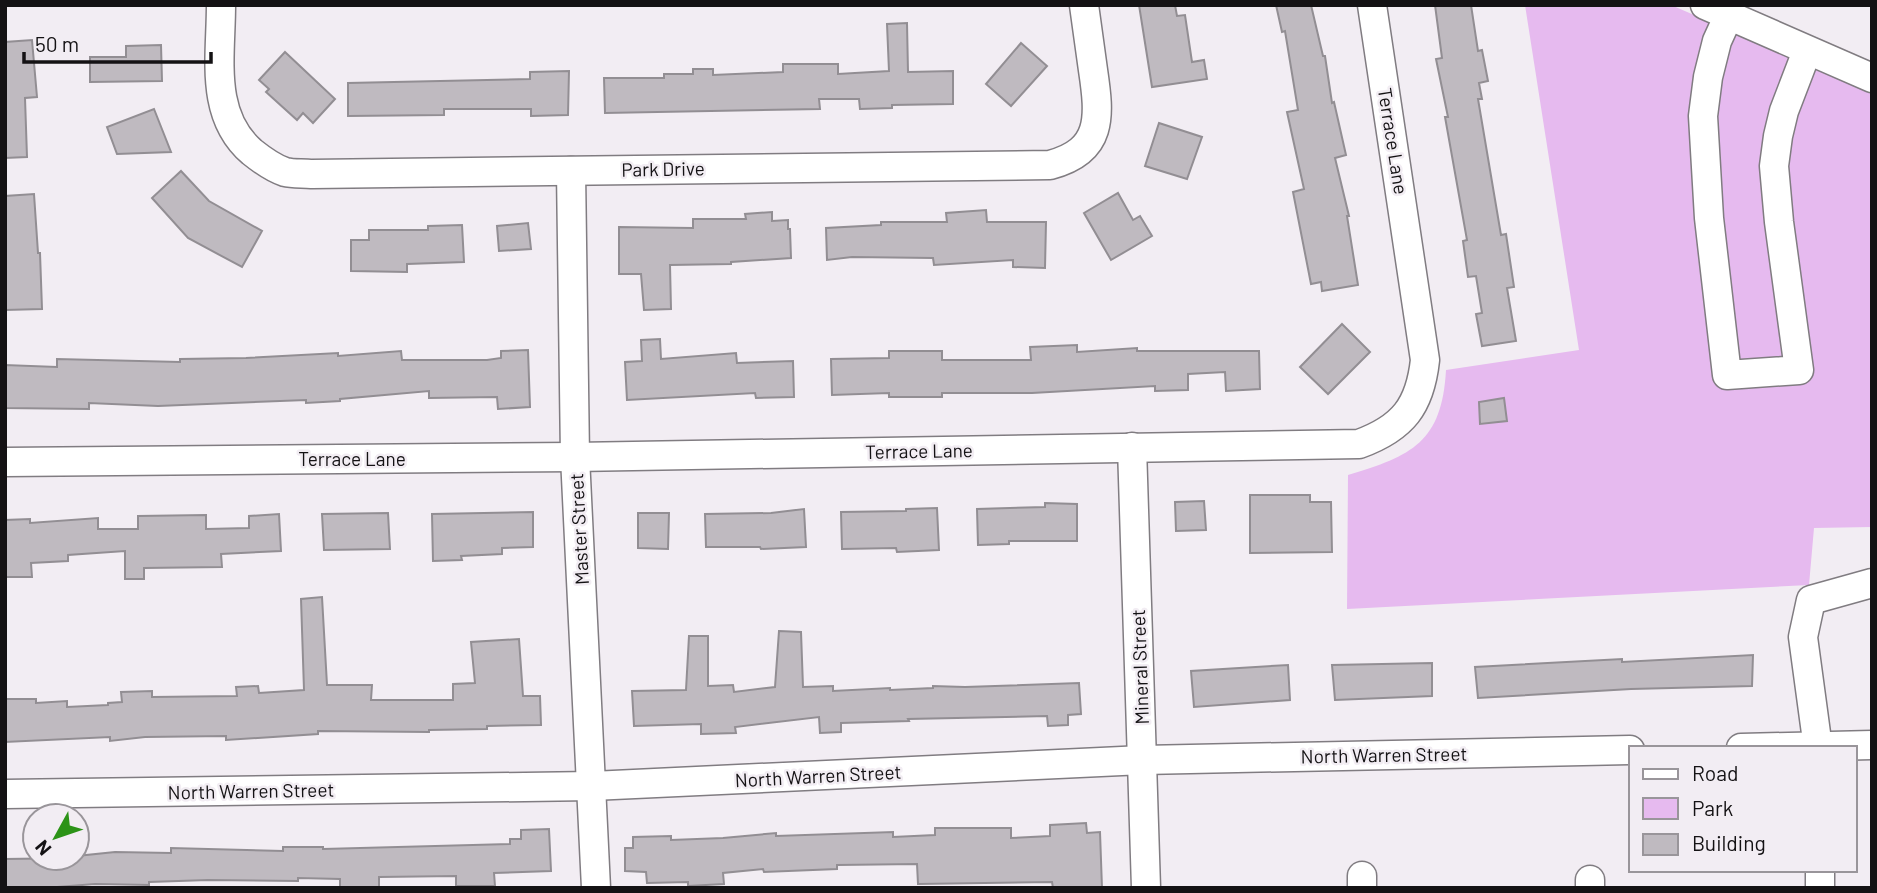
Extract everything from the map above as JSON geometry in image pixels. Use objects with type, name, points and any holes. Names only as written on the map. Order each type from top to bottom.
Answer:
[{"type":"street","name":"Park Drive","points":[[221,5],[221,99],[228,121],[240,141],[266,163],[285,172],[312,174],[1049,165],[1068,160],[1082,151],[1092,138],[1097,121],[1098,103],[1084,5]]},
{"type":"street","name":"Terrace Lane","points":[[5,462],[575,457],[1359,444],[1379,437],[1398,424],[1414,404],[1422,383],[1425,360],[1372,5]]},
{"type":"street","points":[[1807,51],[1784,111],[1774,166],[1799,370],[1727,375],[1709,218],[1703,116],[1717,41],[1716,11],[1872,78]]},
{"type":"street","name":"Master Street","points":[[570,170],[575,457],[596,888]]},
{"type":"street","name":"Mineral Street","points":[[1132,447],[1146,888]]},
{"type":"street","points":[[1818,746],[1803,637],[1811,600],[1872,583]]},
{"type":"street","points":[[1845,746],[1872,745]]},
{"type":"street","name":"North Warren Street","points":[[5,793],[592,786],[1143,760],[1629,750]]},
{"type":"green space","points":[[1525,5],[1671,5],[1872,92],[1872,527],[1814,528],[1809,585],[1347,609],[1348,475],[1390,461],[1420,442],[1438,414],[1446,370],[1579,350]]},
{"type":"building","points":[[1139,5],[1175,5],[1177,16],[1185,15],[1192,62],[1204,60],[1207,79],[1152,87]]},
{"type":"building","points":[[1276,5],[1311,5],[1346,155],[1335,158],[1349,216],[1358,285],[1322,291],[1321,282],[1311,284],[1293,192],[1304,189],[1287,112],[1298,110],[1285,31],[1282,32]]},
{"type":"building","points":[[1435,5],[1471,5],[1478,51],[1482,50],[1488,81],[1479,83],[1482,99],[1478,99],[1501,235],[1506,234],[1514,287],[1507,288],[1516,341],[1482,346],[1476,314],[1482,313],[1476,276],[1468,277],[1463,241],[1467,240],[1436,59],[1442,58]]},
{"type":"building","points":[[907,23],[908,72],[953,71],[953,104],[892,105],[892,108],[860,109],[859,99],[819,99],[820,109],[605,113],[604,78],[664,78],[664,74],[693,74],[693,69],[713,69],[713,75],[783,72],[783,64],[838,64],[838,74],[889,71],[887,24]]},
{"type":"building","points":[[32,40],[37,97],[25,98],[27,157],[5,158],[5,42]]},
{"type":"building","points":[[1021,43],[1047,66],[1011,106],[986,84]]},
{"type":"building","points":[[161,45],[162,81],[90,82],[90,57],[126,57],[126,46]]},
{"type":"building","points":[[285,52],[335,99],[313,123],[303,113],[297,120],[266,92],[269,89],[259,80]]},
{"type":"building","points":[[569,71],[568,115],[531,116],[531,109],[444,109],[444,115],[348,116],[348,83],[530,79],[530,72]]},
{"type":"building","points":[[154,109],[171,152],[117,154],[107,127]]},
{"type":"building","points":[[1159,123],[1202,137],[1187,179],[1145,166]]},
{"type":"building","points":[[181,171],[209,201],[262,231],[242,267],[188,238],[152,198]]},
{"type":"building","points":[[1118,193],[1133,220],[1140,216],[1152,236],[1111,260],[1084,213]]},
{"type":"building","points":[[34,194],[42,309],[5,310],[5,196]]},
{"type":"building","points":[[986,210],[987,222],[1046,222],[1045,268],[1013,267],[1013,260],[934,265],[933,258],[852,257],[827,260],[826,228],[881,225],[881,222],[947,222],[946,213]]},
{"type":"building","points":[[772,212],[772,221],[788,220],[791,258],[731,264],[670,265],[671,309],[644,310],[641,274],[619,274],[619,227],[693,228],[693,219],[746,219],[745,214]]},
{"type":"building","points":[[528,223],[531,249],[499,251],[497,226]]},
{"type":"building","points":[[462,225],[464,262],[407,264],[407,272],[351,271],[351,240],[369,240],[369,230],[428,230],[428,226]]},
{"type":"building","points":[[1342,324],[1370,352],[1328,394],[1300,367]]},
{"type":"building","points":[[660,339],[661,359],[736,353],[737,363],[793,361],[794,397],[756,398],[755,393],[627,400],[625,362],[642,361],[641,340]]},
{"type":"building","points":[[1077,345],[1077,352],[1137,348],[1137,351],[1259,351],[1260,389],[1226,391],[1225,372],[1188,374],[1188,390],[1155,391],[1155,386],[1032,393],[942,393],[942,397],[889,397],[889,393],[832,395],[831,359],[889,358],[889,351],[942,351],[942,360],[1031,360],[1030,347]]},
{"type":"building","points":[[528,350],[530,407],[498,409],[497,397],[429,398],[429,391],[306,403],[306,400],[158,406],[89,403],[89,409],[5,408],[5,365],[57,367],[57,359],[180,362],[180,359],[338,353],[338,356],[401,351],[402,360],[487,360],[501,358],[501,351]]},
{"type":"building","points":[[1504,398],[1507,421],[1480,424],[1479,402]]},
{"type":"building","points":[[1250,495],[1310,495],[1310,502],[1331,502],[1332,552],[1250,553]]},
{"type":"building","points":[[1204,501],[1206,530],[1176,531],[1175,502]]},
{"type":"building","points":[[1045,503],[1077,504],[1077,541],[1009,541],[1009,544],[978,545],[977,509],[1045,507]]},
{"type":"building","points":[[937,508],[939,550],[897,552],[896,548],[842,549],[841,512]]},
{"type":"building","points":[[804,509],[806,547],[706,547],[705,514],[771,513]]},
{"type":"building","points":[[533,512],[533,547],[502,548],[502,554],[461,556],[462,560],[433,561],[432,514]]},
{"type":"building","points":[[388,513],[390,549],[324,550],[322,514]]},
{"type":"building","points":[[638,513],[669,513],[668,549],[638,548]]},
{"type":"building","points":[[279,514],[281,551],[221,554],[222,567],[144,568],[144,579],[125,579],[125,551],[68,555],[68,561],[31,563],[32,577],[5,577],[5,520],[30,519],[30,523],[98,518],[98,529],[138,529],[138,516],[206,515],[206,529],[249,528],[249,516]]},
{"type":"building","points":[[322,597],[327,685],[372,685],[371,700],[453,700],[453,684],[475,683],[471,642],[519,639],[523,696],[540,696],[541,725],[487,726],[487,729],[429,732],[318,731],[318,734],[226,740],[226,736],[145,737],[110,741],[110,737],[5,742],[5,699],[36,699],[36,703],[67,701],[67,707],[122,702],[121,692],[152,691],[152,697],[237,696],[236,687],[258,686],[259,693],[304,690],[301,599]]},
{"type":"building","points":[[779,631],[801,632],[803,687],[833,686],[833,691],[1079,683],[1081,714],[1068,715],[1068,725],[1048,726],[1047,716],[908,719],[909,721],[841,723],[841,732],[820,733],[819,717],[735,727],[736,733],[701,734],[701,724],[634,726],[632,691],[686,690],[689,636],[708,636],[708,686],[733,685],[734,692],[775,687]]},
{"type":"building","points":[[1753,655],[1752,686],[1631,689],[1478,698],[1475,667]]},
{"type":"building","points":[[1432,663],[1432,696],[1335,700],[1332,665]]},
{"type":"building","points":[[1288,665],[1290,700],[1194,707],[1191,671]]},
{"type":"building","points":[[1086,823],[1087,833],[1100,832],[1102,888],[1053,888],[1052,882],[918,884],[917,864],[837,865],[837,869],[764,872],[763,869],[723,873],[724,884],[688,886],[688,882],[647,883],[646,872],[625,871],[625,848],[633,848],[633,837],[671,836],[671,840],[776,833],[776,836],[893,832],[893,837],[935,835],[935,828],[1011,828],[1011,838],[1050,836],[1050,825]]},
{"type":"building","points":[[549,829],[551,871],[494,873],[495,886],[456,886],[456,876],[379,877],[379,888],[340,888],[340,879],[298,878],[298,881],[208,880],[149,882],[149,885],[95,884],[5,888],[5,859],[21,859],[21,872],[91,872],[91,855],[115,852],[171,853],[171,848],[283,851],[283,847],[323,849],[510,844],[510,839],[521,839],[521,830]]}]
